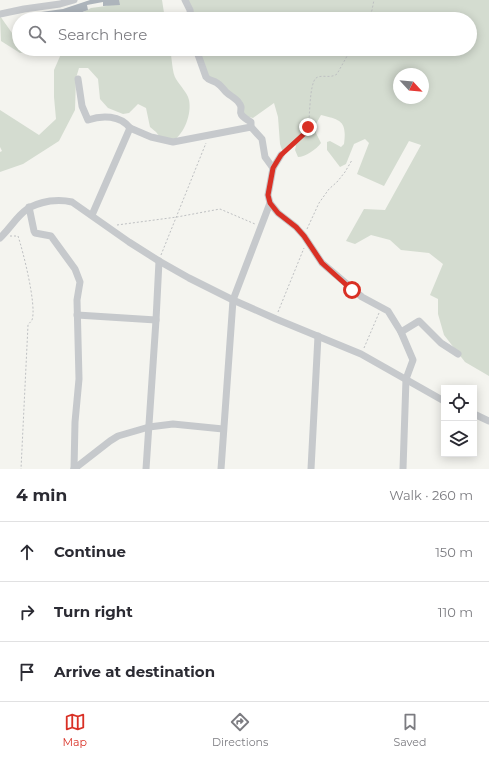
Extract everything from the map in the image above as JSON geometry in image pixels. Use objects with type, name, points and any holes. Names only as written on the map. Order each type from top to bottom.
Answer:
[{"type":"street","points":[[0,14],[24,8],[60,4],[74,0]]},
{"type":"street","points":[[185,0],[190,12]]},
{"type":"street","points":[[198,56],[206,77],[218,84],[240,104],[241,116],[251,122],[251,127],[262,139],[266,157],[273,168]]},
{"type":"street","points":[[78,79],[82,106],[88,120],[99,117],[117,118],[127,124],[130,128],[151,137],[173,142],[251,127]]},
{"type":"street","points":[[92,215],[130,128]]},
{"type":"street","points":[[281,155],[273,168],[268,195],[270,203],[278,213],[296,227],[306,238],[322,263],[352,290],[388,311],[401,332],[413,360],[406,379],[403,469]]},
{"type":"street","points":[[2,236],[20,214],[29,207],[37,204],[66,200],[72,202],[159,261],[233,300],[361,354],[441,399]]},
{"type":"street","points":[[221,469],[233,300],[266,210],[270,203]]},
{"type":"street","points":[[29,207],[35,233],[51,236],[65,253],[79,276],[80,282],[77,300],[79,378],[75,422],[74,469]]},
{"type":"street","points":[[146,469],[150,427],[159,261]]},
{"type":"street","points":[[77,315],[156,320]]},
{"type":"street","points":[[401,332],[419,321],[441,343],[458,354]]},
{"type":"street","points":[[311,469],[318,336]]},
{"type":"street","points":[[477,415],[489,421]]},
{"type":"street","points":[[74,469],[118,436],[150,427],[172,424],[187,424],[223,429]]},
{"type":"path","points":[[371,12],[374,0]]},
{"type":"path","points":[[281,155],[308,130],[311,93],[316,78],[334,77],[347,56]]},
{"type":"path","points":[[159,261],[209,135]]},
{"type":"path","points":[[276,319],[319,202],[345,172],[352,160]]},
{"type":"path","points":[[107,226],[177,217],[220,209],[261,227]]},
{"type":"path","points":[[2,236],[18,236],[24,253],[33,303],[32,320],[28,325],[21,469]]},
{"type":"path","points":[[361,354],[382,307]]},
{"type":"shaded area","points":[[119,0],[162,0],[164,12],[83,12],[91,8],[106,6]]},
{"type":"shaded area","points":[[188,0],[489,0],[489,376],[465,362],[444,335],[438,314],[438,299],[430,295],[443,264],[429,253],[401,250],[390,240],[371,235],[355,244],[346,241],[364,209],[385,210],[421,145],[409,141],[384,186],[357,174],[369,143],[365,139],[354,144],[346,164],[340,167],[327,150],[327,142],[330,141],[341,147],[344,144],[345,136],[343,126],[338,120],[321,115],[316,124],[316,133],[321,143],[314,150],[304,156],[298,157],[295,150],[296,146],[293,143],[283,153],[280,144],[278,117],[274,103],[253,118],[245,116],[242,113],[243,107],[210,78],[203,64],[201,56],[477,56],[477,12],[191,12]]},
{"type":"shaded area","points":[[0,16],[12,33],[12,48],[1,41]]},
{"type":"shaded area","points":[[60,56],[171,56],[175,76],[187,94],[190,105],[184,129],[173,141],[160,137],[150,127],[146,108],[138,104],[129,113],[123,114],[108,108],[100,99],[98,79],[88,68],[79,68],[76,78],[75,110],[59,141],[23,164],[0,172],[0,152],[2,151],[0,147],[0,110],[39,135],[56,119],[54,70]]},
{"type":"building","points":[[90,0],[119,0],[120,5],[103,6],[103,2],[87,5],[88,10],[82,12],[41,12],[63,9]]},
{"type":"route","points":[[308,127],[308,130],[277,160],[273,168],[268,195],[270,203],[278,213],[296,227],[304,236],[322,263],[352,290]]}]
